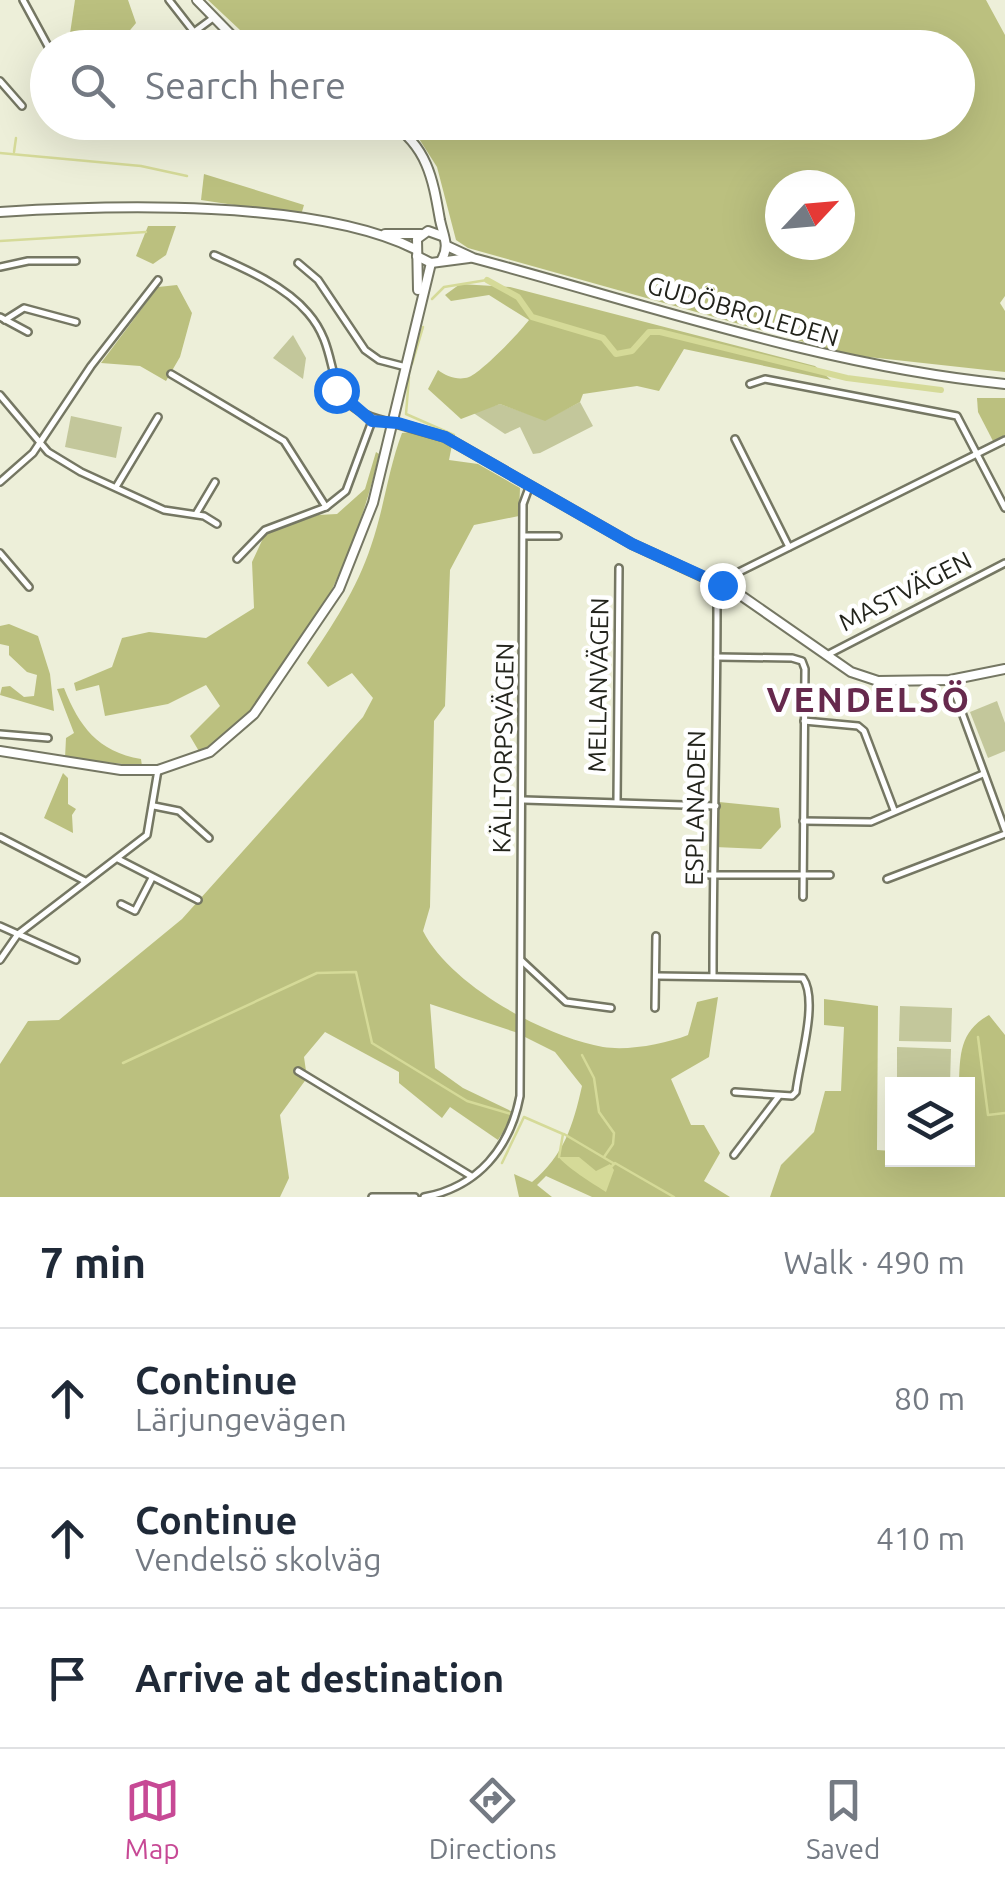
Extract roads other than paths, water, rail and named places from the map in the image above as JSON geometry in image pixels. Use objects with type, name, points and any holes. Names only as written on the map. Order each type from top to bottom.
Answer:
[{"type":"street","points":[[23,0],[39,30]]},
{"type":"street","points":[[170,0],[192,30]]},
{"type":"street","points":[[197,0],[225,30]]},
{"type":"street","points":[[197,30],[213,18]]},
{"type":"street","points":[[0,81],[22,106]]},
{"type":"street","points":[[410,140],[420,149],[435,183],[445,241],[442,259]]},
{"type":"street","points":[[0,212],[80,207],[200,210],[374,234],[424,233]]},
{"type":"street","points":[[418,304],[416,252],[438,208]]},
{"type":"street","name":"GUDÖBROLEDEN","points":[[424,233],[474,258],[813,354],[892,371],[1005,384]]},
{"type":"street","points":[[0,751],[121,770],[158,770],[194,760],[235,735],[286,672],[339,589],[373,503],[418,304],[431,263],[416,252],[374,234]]},
{"type":"street","points":[[214,256],[275,286],[309,314],[325,341],[336,390],[372,421],[392,422],[445,437],[632,544],[769,610],[824,657],[878,681],[950,680],[1005,669]]},
{"type":"street","name":"GUDÖBROLEDEN","points":[[431,263],[474,258]]},
{"type":"street","points":[[0,267],[76,261]]},
{"type":"street","points":[[298,263],[318,280],[341,324],[378,360],[406,367]]},
{"type":"street","points":[[0,482],[39,443],[158,280]]},
{"type":"street","points":[[3,319],[24,308],[76,322]]},
{"type":"street","points":[[3,319],[28,332]]},
{"type":"street","points":[[172,374],[284,442],[326,508]]},
{"type":"street","points":[[750,384],[766,379],[957,416],[1005,508]]},
{"type":"street","points":[[0,395],[39,443],[81,472],[164,510],[217,524]]},
{"type":"street","points":[[336,405],[342,397]]},
{"type":"street","points":[[116,487],[158,417]]},
{"type":"street","points":[[237,559],[265,530],[326,508],[346,490],[372,421]]},
{"type":"street","points":[[735,439],[789,547]]},
{"type":"street","points":[[725,586],[733,575],[1005,440]]},
{"type":"street","points":[[196,516],[215,482]]},
{"type":"street","name":"KÄLLTORPSVÄGEN","points":[[424,1197],[441,1194],[498,1156],[515,1123],[520,1096],[522,504],[530,484]]},
{"type":"street","points":[[524,536],[558,536]]},
{"type":"street","points":[[0,553],[29,588]]},
{"type":"street","name":"MASTVÄGEN","points":[[824,657],[1005,563]]},
{"type":"street","name":"MELLANVÄGEN","points":[[617,802],[619,568]]},
{"type":"street","name":"ESPLANADEN","points":[[713,976],[710,847],[716,806],[717,602],[725,586]]},
{"type":"street","points":[[717,657],[802,661],[803,897]]},
{"type":"street","points":[[887,879],[1005,832],[950,680]]},
{"type":"street","points":[[804,721],[858,726],[864,731],[895,811]]},
{"type":"street","points":[[0,734],[48,738]]},
{"type":"street","points":[[0,960],[18,934],[147,834],[158,770]]},
{"type":"street","points":[[803,820],[871,822],[982,774]]},
{"type":"street","points":[[523,800],[716,806]]},
{"type":"street","points":[[154,806],[179,811],[209,838]]},
{"type":"street","points":[[0,838],[86,881]]},
{"type":"street","points":[[118,859],[198,900]]},
{"type":"street","points":[[711,875],[830,875]]},
{"type":"street","points":[[121,904],[135,912],[152,878]]},
{"type":"street","points":[[0,926],[76,960]]},
{"type":"street","points":[[655,1008],[656,936]]},
{"type":"street","points":[[522,961],[566,1002],[611,1008]]},
{"type":"street","points":[[656,976],[802,978],[809,987],[808,1025],[796,1092],[779,1096],[735,1092]]},
{"type":"street","points":[[298,1071],[470,1176]]},
{"type":"street","points":[[734,1154],[779,1096]]},
{"type":"street","points":[[372,1197],[414,1197]]},
{"type":"waterway","points":[[14,152],[16,138]]},
{"type":"waterway","points":[[0,153],[141,166],[187,176]]},
{"type":"waterway","points":[[0,241],[146,232]]},
{"type":"waterway","points":[[432,299],[444,287],[487,280]]},
{"type":"waterway","points":[[487,280],[518,297],[532,317],[603,338],[616,354],[632,351],[649,332],[660,332],[847,378],[941,390]]},
{"type":"waterway","points":[[412,364],[423,327]]},
{"type":"waterway","points":[[409,377],[406,414],[454,435]]},
{"type":"waterway","points":[[123,1063],[317,973],[356,972],[372,1043],[467,1101],[511,1114]]},
{"type":"waterway","points":[[978,1037],[988,1115],[1005,1113]]},
{"type":"waterway","points":[[582,1055],[594,1078],[599,1112],[614,1133],[613,1144],[604,1157]]},
{"type":"waterway","points":[[502,1163],[524,1117],[563,1134],[559,1157]]},
{"type":"waterway","points":[[564,1134],[613,1163]]},
{"type":"waterway","points":[[611,1167],[615,1163],[674,1197]]},
{"type":"district","name":"VENDELSÖ","points":[[869,699]]}]
